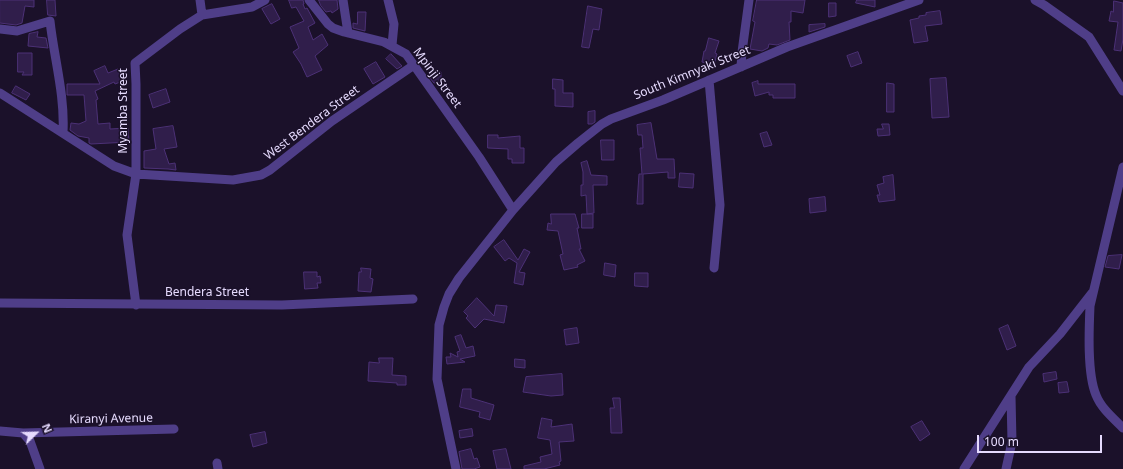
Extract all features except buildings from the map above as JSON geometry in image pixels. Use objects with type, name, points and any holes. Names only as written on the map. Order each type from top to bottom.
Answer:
[{"type":"street","points":[[200,0],[202,15]]},
{"type":"street","name":"Myamba Street","points":[[136,305],[127,235],[136,174],[135,63],[180,29],[202,15],[252,7],[265,0]]},
{"type":"street","name":"Mpinji Street","points":[[309,0],[333,28],[384,42],[406,54],[480,157],[513,210]]},
{"type":"street","points":[[343,0],[348,33]]},
{"type":"street","points":[[388,0],[394,24],[392,45]]},
{"type":"street","points":[[741,67],[749,0]]},
{"type":"street","name":"South Kimnyaki Street","points":[[456,469],[437,379],[439,325],[449,294],[459,278],[513,210],[556,162],[602,124],[620,115],[663,100],[787,47],[919,0]]},
{"type":"street","points":[[1035,0],[1089,37],[1123,91]]},
{"type":"street","points":[[0,29],[17,31],[50,21],[64,112],[63,132]]},
{"type":"street","name":"West Bendera Street","points":[[0,93],[114,166],[136,174],[233,180],[261,175],[270,170],[332,121],[414,66]]},
{"type":"street","points":[[709,80],[720,205],[714,268]]},
{"type":"street","points":[[1123,167],[1090,306],[1089,325],[1093,387],[1100,403],[1123,428]]},
{"type":"street","points":[[964,469],[1029,367],[1060,334],[1094,290]]},
{"type":"street","name":"Bendera Street","points":[[0,303],[282,305],[413,299]]},
{"type":"street","points":[[1006,469],[1012,442],[1011,396]]},
{"type":"street","name":"Kiranyi Avenue","points":[[0,431],[24,433],[174,429]]},
{"type":"street","points":[[24,433],[30,441],[40,469]]}]
